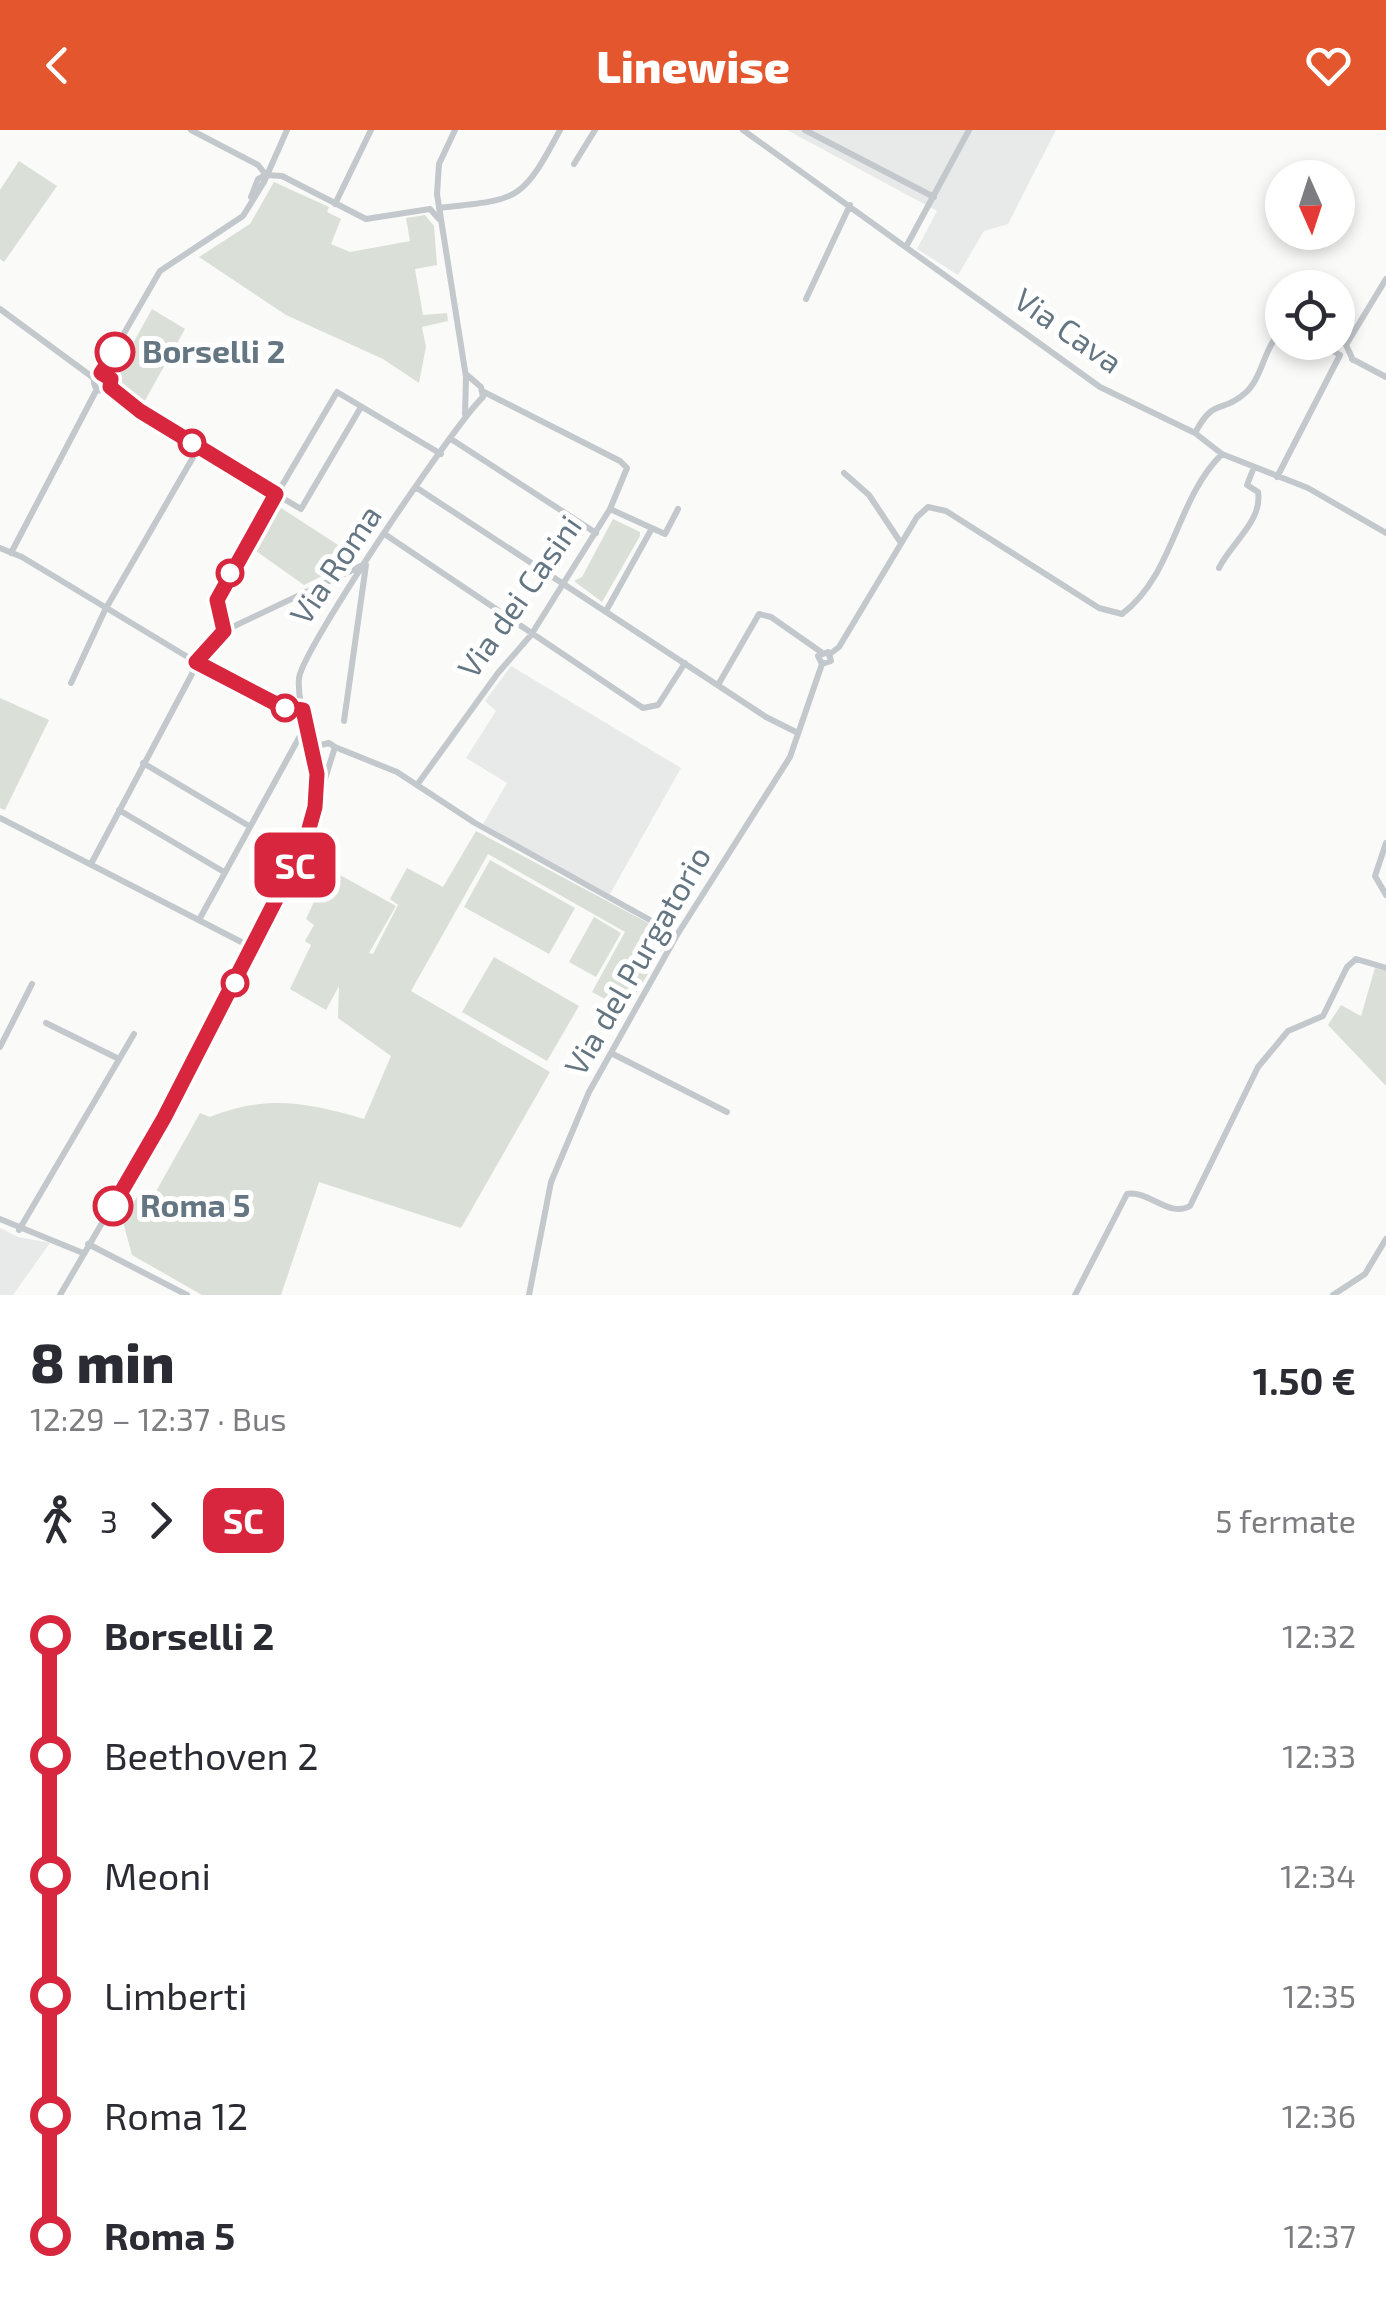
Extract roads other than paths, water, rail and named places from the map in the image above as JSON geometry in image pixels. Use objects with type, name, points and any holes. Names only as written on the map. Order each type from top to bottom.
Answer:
[{"type":"street","points":[[191,130],[266,174],[282,176],[366,219],[500,201],[520,194],[532,182],[560,130]]},
{"type":"street","points":[[11,552],[104,389],[102,376],[160,271],[230,226],[250,202],[258,179],[266,174],[287,130]]},
{"type":"street","points":[[335,204],[372,130]]},
{"type":"street","name":"Via Roma","points":[[454,130],[439,164],[435,209],[442,225],[466,374],[468,400],[460,424]]},
{"type":"street","points":[[574,164],[594,130]]},
{"type":"street","name":"Via Cava","points":[[744,130],[1100,387],[1195,433],[1222,454],[1308,488],[1386,533]]},
{"type":"street","points":[[805,130],[934,196]]},
{"type":"street","points":[[907,245],[969,130]]},
{"type":"street","points":[[806,299],[850,205]]},
{"type":"street","points":[[1355,330],[1386,279]]},
{"type":"street","points":[[0,308],[102,376],[104,389],[301,509],[361,407]]},
{"type":"street","points":[[1195,433],[1209,409],[1247,392],[1265,356]]},
{"type":"street","points":[[1278,477],[1337,360]]},
{"type":"street","points":[[1353,360],[1386,377]]},
{"type":"street","points":[[466,374],[484,392],[620,461],[627,468],[626,476],[610,509]]},
{"type":"street","points":[[466,390],[475,384]]},
{"type":"street","points":[[224,631],[217,600],[336,392],[441,454]]},
{"type":"street","name":"Via Roma","points":[[315,807],[313,746],[299,686],[302,662],[484,392]]},
{"type":"street","points":[[468,400],[478,402]]},
{"type":"street","points":[[451,438],[596,533]]},
{"type":"street","points":[[71,684],[105,610],[199,447]]},
{"type":"street","points":[[718,685],[759,614],[771,617],[826,653],[839,647],[922,512],[937,507],[1099,608],[1122,614],[1146,592],[1204,480],[1222,454]]},
{"type":"street","points":[[1219,568],[1229,546],[1242,536],[1260,500],[1258,492],[1247,486],[1254,467]]},
{"type":"street","points":[[844,473],[868,494],[901,543]]},
{"type":"street","points":[[416,488],[798,733]]},
{"type":"street","name":"Via dei Casini","points":[[417,785],[498,673],[532,635],[610,509],[652,530]]},
{"type":"street","points":[[606,611],[652,530],[665,534],[678,509]]},
{"type":"street","points":[[386,535],[649,710],[658,706],[685,663]]},
{"type":"street","points":[[0,548],[196,662],[282,707],[303,710]]},
{"type":"street","points":[[91,864],[196,662],[224,631],[366,564]]},
{"type":"street","points":[[344,721],[366,564]]},
{"type":"street","name":"Via del Purgatorio","points":[[529,1295],[551,1182],[610,1053],[677,935],[761,806],[798,733],[822,664],[829,664],[826,653]]},
{"type":"street","points":[[200,920],[306,724]]},
{"type":"street","points":[[313,746],[335,747],[366,757],[475,823],[677,935]]},
{"type":"street","name":"Via Roma","points":[[60,1295],[95,1239],[152,1134],[158,1114],[174,1095],[254,948],[305,843],[335,747]]},
{"type":"street","points":[[144,763],[250,826]]},
{"type":"street","points":[[119,810],[224,872]]},
{"type":"street","points":[[0,818],[254,948]]},
{"type":"street","points":[[1386,842],[1375,876],[1386,896]]},
{"type":"street","points":[[1074,1295],[1127,1194],[1135,1192],[1176,1210],[1190,1206],[1258,1067],[1288,1031],[1323,1016],[1347,967],[1356,960],[1386,968]]},
{"type":"street","points":[[0,1047],[32,984]]},
{"type":"street","points":[[46,1023],[119,1059]]},
{"type":"street","points":[[19,1230],[134,1034]]},
{"type":"street","points":[[610,1053],[728,1112]]},
{"type":"street","points":[[0,1220],[83,1253]]},
{"type":"street","points":[[95,1239],[187,1295]]},
{"type":"street","points":[[1333,1295],[1365,1274],[1386,1239]]},
{"type":"place","name":"Borselli 2","points":[[115,352]]},
{"type":"place","name":"Roma 5","points":[[113,1206]]}]
